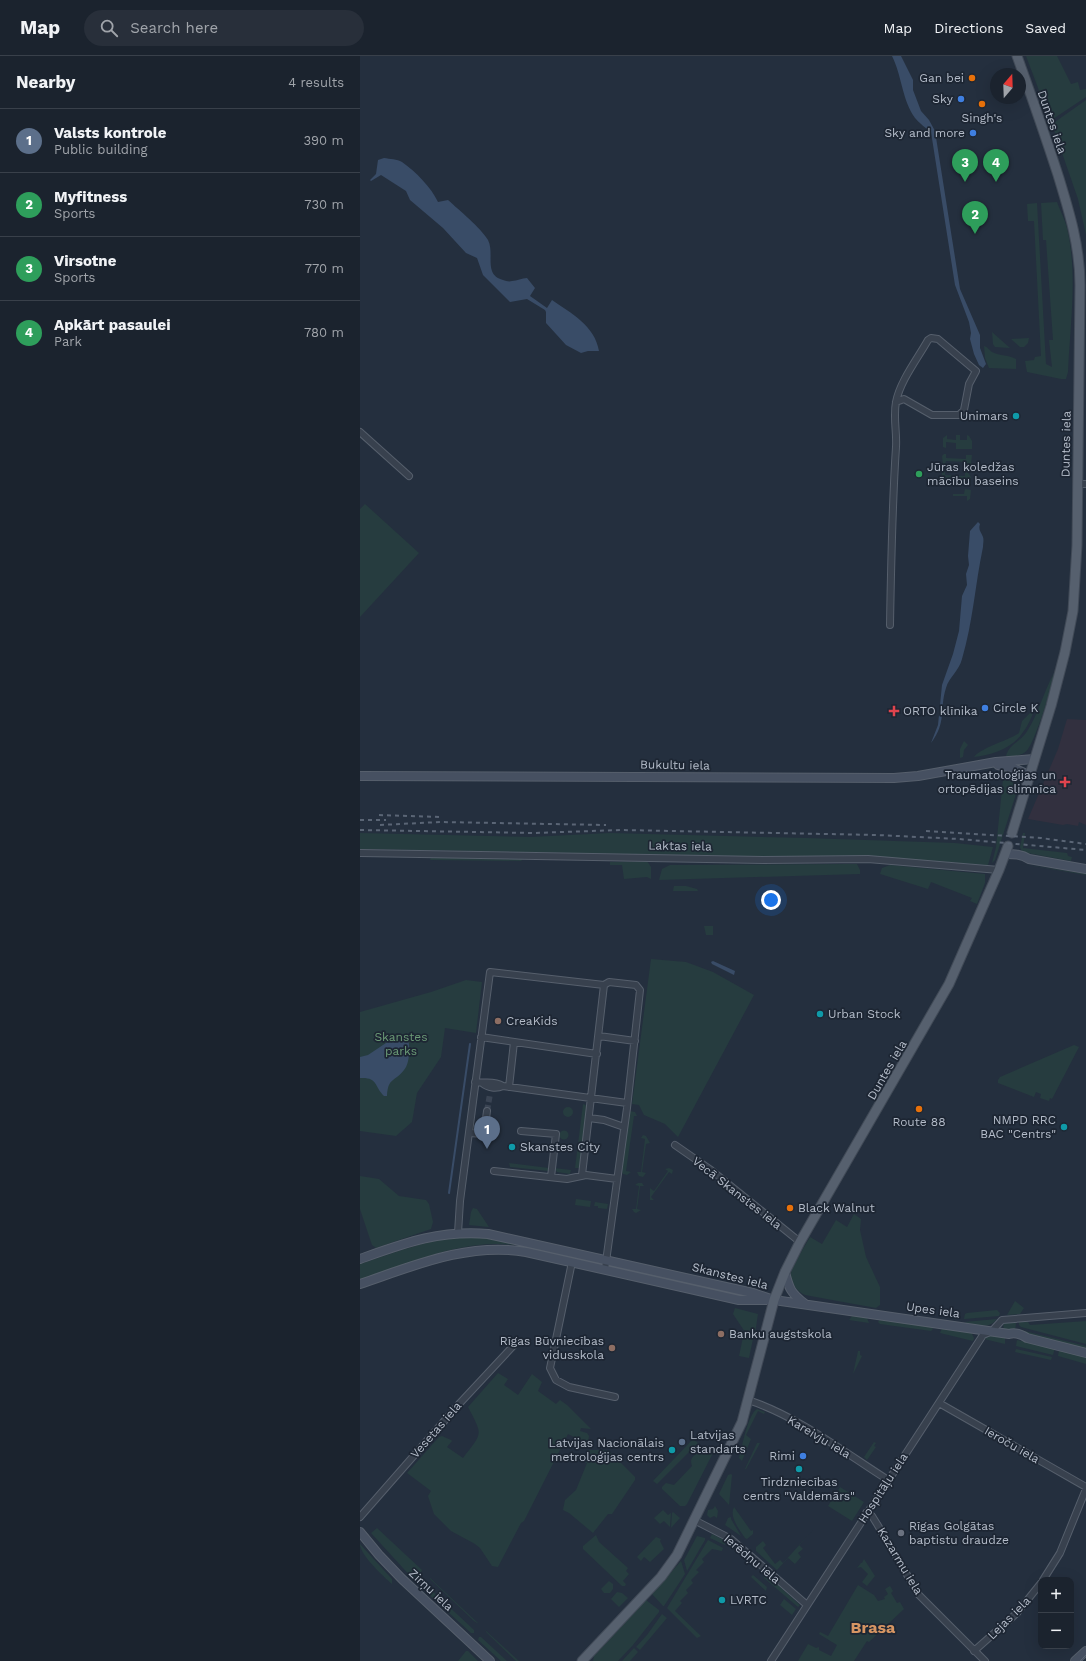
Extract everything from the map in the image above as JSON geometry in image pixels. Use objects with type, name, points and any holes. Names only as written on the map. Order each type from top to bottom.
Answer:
[{"type":"main road","name":"Duntes iela","points":[[1012,833],[1051,706],[1071,624],[1082,484],[1080,270],[1073,223],[1017,56]]},
{"type":"main road","name":"Duntes iela","points":[[582,1661],[669,1568],[677,1555],[742,1422],[774,1300],[784,1272],[949,984],[1007,850]]},
{"type":"street","points":[[890,625],[897,438],[894,424],[896,402],[904,382],[928,340],[931,338],[938,339],[976,371],[969,384],[964,410],[959,415],[932,415],[904,399],[896,402]]},
{"type":"street","points":[[360,432],[409,476]]},
{"type":"street","name":"Bukultu iela","points":[[360,776],[858,779],[918,776],[989,764],[1034,759]]},
{"type":"street","name":"Bukultu iela","points":[[989,764],[1013,768],[1029,775]]},
{"type":"street","points":[[1007,850],[1029,859],[1086,869]]},
{"type":"street","name":"Laktas iela","points":[[360,853],[763,860],[868,859],[999,870]]},
{"type":"street","points":[[458,1233],[460,1201],[469,1133],[478,1083],[481,1037],[490,972],[604,985],[610,982],[636,985],[640,990],[635,1041],[605,1269]]},
{"type":"street","points":[[582,1175],[604,985]]},
{"type":"street","points":[[599,1036],[635,1041]]},
{"type":"street","points":[[481,1037],[597,1054]]},
{"type":"street","points":[[506,1086],[514,1042]]},
{"type":"street","points":[[478,1083],[491,1082],[506,1086],[627,1103]]},
{"type":"street","points":[[478,1083],[486,1087],[498,1088],[506,1086]]},
{"type":"street","points":[[490,1094],[491,1087]]},
{"type":"street","points":[[469,1133],[484,1134],[487,1111]]},
{"type":"street","points":[[589,1118],[604,1120],[624,1127]]},
{"type":"street","points":[[521,1131],[556,1134],[551,1177]]},
{"type":"street","name":"Vecā Skanstes iela","points":[[675,1145],[711,1170],[800,1242]]},
{"type":"street","points":[[494,1171],[567,1179],[582,1175],[617,1179]]},
{"type":"street","name":"Skanstes iela","points":[[360,1258],[424,1238],[458,1233],[474,1233],[501,1236],[757,1294],[774,1300]]},
{"type":"street","name":"Skanstes iela","points":[[360,1284],[423,1263],[476,1250],[517,1250],[739,1300],[774,1300]]},
{"type":"street","points":[[572,1262],[550,1368],[556,1380],[569,1387],[615,1397]]},
{"type":"street","points":[[784,1272],[789,1288],[795,1296],[806,1304]]},
{"type":"street","name":"Upes iela","points":[[774,1300],[1021,1335],[1027,1338],[1086,1353]]},
{"type":"street","name":"Hospitāļu iela","points":[[771,1661],[983,1335],[992,1331],[1002,1320],[1086,1313]]},
{"type":"street","name":"Vesetas iela","points":[[360,1517],[460,1403],[514,1345]]},
{"type":"street","name":"Kareivju iela","points":[[748,1400],[769,1408],[802,1426],[888,1480]]},
{"type":"street","name":"Ieroču iela","points":[[939,1403],[1086,1488]]},
{"type":"street","points":[[1045,1577],[1060,1553],[1086,1488]]},
{"type":"street","name":"Kazarmu iela","points":[[866,1513],[872,1516],[919,1594],[984,1661]]},
{"type":"street","name":"Ierēdņu iela","points":[[694,1520],[731,1539],[807,1605]]},
{"type":"street","name":"Zirņu iela","points":[[360,1532],[379,1555],[410,1587],[490,1661]]},
{"type":"street","name":"Lejas iela","points":[[974,1651],[1017,1613],[1038,1587]]},
{"type":"street","points":[[1075,1661],[1086,1651]]},
{"type":"shaded area","name":"Traumatoloģijas un ortopēdijas slimnīca","points":[[1067,719],[1086,720],[1086,825],[1079,822],[1078,826],[1067,824],[1063,825],[1028,819],[1058,749]]},
{"type":"green space","points":[[1026,56],[1057,56],[1071,84],[1078,82],[1080,90],[1086,89],[1086,97],[1050,120]]},
{"type":"green space","points":[[1086,100],[1086,235],[1078,199],[1052,124]]},
{"type":"green space","points":[[1057,202],[1067,228],[1073,281],[1068,372],[1066,379],[1027,372],[1025,361],[1034,360],[1035,357],[1041,356],[1034,221],[1028,221],[1027,204],[1037,203],[1046,364],[1052,367],[1049,340],[1053,340],[1046,240],[1043,240],[1041,203]]},
{"type":"green space","points":[[992,332],[1010,348],[995,347],[993,344]]},
{"type":"green space","points":[[1029,338],[1028,343],[1024,347],[1020,347],[1011,339]]},
{"type":"green space","points":[[984,346],[992,352],[1016,359],[1016,369],[989,368],[985,358]]},
{"type":"green space","points":[[947,435],[947,439],[956,440],[956,435],[960,435],[960,440],[967,440],[967,435],[969,436],[972,441],[972,449],[956,449],[956,443],[946,442],[946,448],[943,447],[943,438]]},
{"type":"green space","points":[[946,454],[946,458],[966,459],[966,455],[972,455],[971,464],[966,466],[966,462],[946,461],[945,465],[943,465],[942,456]]},
{"type":"green space","points":[[943,471],[945,471],[945,475],[965,476],[965,472],[968,473],[971,477],[971,484],[965,484],[965,479],[945,479],[945,483],[943,483],[941,481]]},
{"type":"green space","points":[[965,489],[971,490],[970,499],[967,501],[967,496],[953,496],[953,494],[964,494]]},
{"type":"green space","points":[[365,504],[419,553],[360,617],[360,509]]},
{"type":"green space","points":[[1054,673],[1039,725],[1031,744],[1021,755],[1006,756],[1009,749],[1026,733]]},
{"type":"green space","points":[[1036,707],[1027,726],[1019,738],[1002,750],[974,757],[981,751],[1019,733],[1022,721]]},
{"type":"green space","points":[[964,741],[968,745],[964,750],[963,757],[960,758],[960,749]]},
{"type":"green space","points":[[1004,770],[1012,773],[1014,776],[1016,794],[995,860],[992,863],[996,847]]},
{"type":"green space","points":[[360,833],[531,837],[610,833],[955,843],[993,847],[988,865],[985,865],[870,856],[732,856],[360,849]]},
{"type":"green space","points":[[1023,833],[1025,833],[1023,848],[1067,853],[1068,856],[1072,857],[1071,861],[1022,852],[1020,847]]},
{"type":"green space","points":[[431,857],[523,859],[521,861],[430,860]]},
{"type":"green space","points":[[647,861],[651,867],[651,879],[647,877],[624,879],[622,865],[610,865],[610,862]]},
{"type":"green space","points":[[857,864],[860,874],[659,880],[662,869],[670,865]]},
{"type":"green space","points":[[1021,864],[1086,874],[1086,875]]},
{"type":"green space","points":[[890,865],[985,874],[985,883],[977,904],[970,901],[972,898],[931,882],[928,889],[880,874],[882,868]]},
{"type":"green space","points":[[674,886],[686,886],[697,889],[698,891],[673,891]]},
{"type":"green space","points":[[704,926],[713,926],[713,935],[706,935]]},
{"type":"green space","points":[[651,959],[686,962],[713,972],[754,995],[678,1137],[665,1124],[644,1115],[639,1105],[632,1104]]},
{"type":"green space","name":"Skanstes parks","points":[[466,980],[482,982],[476,1033],[445,1028],[441,1057],[417,1093],[412,1122],[396,1136],[360,1131],[360,1012],[431,992]]},
{"type":"green space","points":[[1074,1045],[1079,1047],[1052,1099],[1050,1098],[1049,1101],[1040,1098],[1041,1094],[1036,1092],[1034,1097],[998,1083],[1000,1077]]},
{"type":"green space","points":[[583,1104],[588,1106],[580,1168],[575,1168]]},
{"type":"green space","points":[[566,1107],[570,1107],[572,1108],[572,1116],[566,1117],[563,1114],[563,1110]]},
{"type":"green space","points":[[629,1111],[635,1112],[637,1116],[634,1116],[626,1171],[631,1172],[627,1175],[623,1174],[621,1171]]},
{"type":"green space","points":[[564,1130],[569,1135],[564,1140],[559,1135]]},
{"type":"green space","points":[[643,1135],[646,1136],[650,1143],[646,1144],[642,1172],[646,1173],[643,1177],[639,1176],[637,1172],[641,1172],[645,1139],[641,1138]]},
{"type":"green space","points":[[509,1163],[549,1168],[548,1171],[510,1167]]},
{"type":"green space","points":[[554,1168],[571,1170],[570,1174],[557,1172]]},
{"type":"green space","points":[[669,1168],[673,1170],[672,1174],[669,1172],[651,1197],[654,1200],[650,1200],[650,1188],[654,1191],[668,1171],[665,1169]]},
{"type":"green space","points":[[360,1176],[379,1179],[399,1196],[426,1200],[429,1204],[433,1222],[431,1229],[376,1248],[372,1245],[360,1209]]},
{"type":"green space","points":[[642,1183],[644,1186],[640,1186],[637,1209],[641,1210],[636,1213],[632,1209],[636,1209],[639,1186],[635,1185]]},
{"type":"green space","points":[[576,1199],[591,1201],[590,1207],[575,1205]]},
{"type":"green space","points":[[595,1202],[608,1204],[607,1209],[594,1206]]},
{"type":"green space","points":[[473,1208],[477,1209],[489,1227],[469,1225]]},
{"type":"green space","points":[[854,1214],[861,1219],[860,1230],[866,1257],[880,1287],[880,1305],[876,1308],[805,1295],[797,1289],[791,1280],[792,1270],[810,1237],[822,1244],[836,1220],[847,1227]]},
{"type":"green space","points":[[464,1237],[487,1238],[518,1245],[493,1244],[459,1248],[425,1257],[360,1280],[360,1264],[436,1241]]},
{"type":"green space","points":[[528,1247],[547,1250],[563,1254]]},
{"type":"green space","points":[[563,1254],[601,1262],[601,1264],[574,1257]]},
{"type":"green space","points":[[618,1267],[739,1293],[739,1295]]},
{"type":"green space","points":[[1015,1301],[1024,1308],[1020,1314],[1007,1315]]},
{"type":"green space","points":[[735,1308],[758,1314],[755,1334],[745,1332],[733,1314]]},
{"type":"green space","points":[[997,1310],[1000,1313],[999,1316],[964,1319],[965,1314],[967,1313]]},
{"type":"green space","points":[[852,1316],[867,1318],[869,1323],[849,1320]]},
{"type":"green space","points":[[880,1319],[932,1326],[933,1329],[931,1331],[880,1324],[878,1322]]},
{"type":"green space","points":[[997,1319],[990,1325],[986,1326],[964,1322]]},
{"type":"green space","points":[[1086,1321],[1086,1344],[1021,1327],[1019,1325],[1019,1322],[1028,1322],[1030,1325]]},
{"type":"green space","points":[[1005,1323],[1016,1323],[1015,1332],[1004,1329],[1003,1325]]},
{"type":"green space","points":[[942,1328],[971,1332],[974,1338],[973,1341],[940,1333]]},
{"type":"green space","points":[[1020,1330],[1086,1346],[1086,1349],[1018,1332]]},
{"type":"green space","points":[[990,1335],[1005,1337],[1005,1344],[984,1339]]},
{"type":"green space","points":[[743,1337],[753,1339],[749,1358],[739,1356]]},
{"type":"green space","points":[[1017,1340],[1055,1348],[1053,1355],[1016,1346]]},
{"type":"green space","points":[[1016,1349],[1052,1357],[1051,1360],[1015,1352]]},
{"type":"green space","points":[[1059,1350],[1086,1357],[1086,1364],[1058,1356]]},
{"type":"green space","points":[[858,1351],[860,1351],[860,1355],[862,1356],[853,1374]]},
{"type":"green space","points":[[498,1373],[508,1379],[504,1385],[518,1395],[532,1374],[542,1382],[538,1391],[556,1404],[560,1400],[567,1405],[591,1429],[581,1428],[580,1431],[587,1433],[589,1436],[588,1442],[584,1442],[568,1434],[524,1521],[521,1523],[498,1567],[492,1566],[480,1548],[451,1531],[434,1514],[428,1496],[431,1491],[407,1473],[439,1437],[442,1436],[452,1441],[447,1447],[463,1458],[479,1434],[468,1407]]},
{"type":"green space","points":[[757,1409],[765,1412],[764,1414],[758,1411],[746,1435],[751,1439],[742,1461],[739,1458],[746,1431],[751,1417]]},
{"type":"green space","points":[[693,1439],[698,1443],[657,1484],[653,1481]]},
{"type":"green space","points":[[874,1442],[876,1443],[874,1446],[876,1447],[867,1460],[864,1457]]},
{"type":"green space","points":[[757,1443],[760,1443],[745,1469]]},
{"type":"green space","points":[[588,1450],[606,1450],[610,1452],[635,1477],[635,1480],[612,1514],[608,1514],[593,1533],[569,1513],[563,1510],[565,1500],[576,1490],[587,1463],[582,1461]]},
{"type":"green space","points":[[713,1450],[714,1451],[687,1504],[685,1506],[680,1506],[662,1489],[662,1487],[666,1483],[674,1485],[692,1466],[691,1462],[694,1456]]},
{"type":"green space","points":[[731,1474],[729,1505],[719,1494],[728,1475]]},
{"type":"green space","points":[[840,1487],[864,1502],[852,1521],[828,1506]]},
{"type":"green space","points":[[715,1506],[718,1511],[717,1518],[714,1516],[710,1518],[707,1515],[708,1510],[713,1509]]},
{"type":"green space","points":[[734,1507],[751,1531],[753,1530],[753,1534],[747,1539],[735,1523],[733,1515]]},
{"type":"green space","points":[[663,1510],[668,1515],[671,1513],[670,1527],[664,1521],[660,1524],[654,1518]]},
{"type":"green space","points":[[673,1512],[680,1518],[671,1528],[672,1513]]},
{"type":"green space","points":[[731,1517],[741,1536],[725,1525],[728,1518]]},
{"type":"green space","points":[[377,1528],[422,1570],[418,1578],[413,1579],[371,1533]]},
{"type":"green space","points":[[712,1534],[724,1540],[725,1545],[710,1538]]},
{"type":"green space","points":[[596,1535],[599,1542],[628,1568],[626,1571],[629,1574],[623,1581],[626,1584],[625,1586],[622,1586],[583,1549],[583,1546]]},
{"type":"green space","points":[[697,1536],[705,1538],[705,1540],[687,1571],[684,1560]]},
{"type":"green space","points":[[656,1537],[661,1539],[660,1541],[664,1549],[650,1562],[644,1557],[641,1561],[637,1557]]},
{"type":"green space","points":[[708,1540],[723,1548],[722,1551],[712,1549],[702,1559],[704,1562],[696,1570],[699,1572],[691,1580],[693,1583],[686,1590],[688,1593],[680,1601],[682,1603],[675,1611],[701,1636],[697,1638],[667,1608]]},
{"type":"green space","points":[[763,1541],[766,1545],[763,1548],[775,1564],[780,1560],[783,1563],[799,1545],[803,1549],[798,1553],[801,1557],[795,1564],[788,1558],[777,1570],[756,1551],[756,1547]]},
{"type":"green space","points":[[360,1544],[392,1579],[392,1584],[368,1560],[361,1549]]},
{"type":"green space","points":[[864,1559],[875,1576],[867,1586],[862,1582],[868,1574],[861,1567],[857,1568]]},
{"type":"green space","points":[[681,1561],[685,1574],[663,1606],[652,1594]]},
{"type":"green space","points":[[763,1573],[765,1573],[800,1605],[798,1607],[764,1578]]},
{"type":"green space","points":[[753,1575],[767,1587],[766,1591],[751,1577]]},
{"type":"green space","points":[[430,1578],[479,1624],[474,1621]]},
{"type":"green space","points":[[609,1581],[613,1584],[613,1589],[610,1593],[604,1593],[601,1589]]},
{"type":"green space","points":[[858,1585],[874,1595],[878,1601],[885,1599],[884,1597],[888,1594],[885,1589],[890,1586],[893,1591],[891,1593],[897,1603],[900,1602],[904,1609],[869,1642],[867,1641],[854,1661],[798,1661],[808,1644],[816,1648],[819,1647],[819,1650],[831,1656],[837,1645],[819,1634],[820,1632],[828,1636]]},
{"type":"green space","points":[[424,1586],[427,1586],[474,1630],[474,1633],[471,1633],[424,1590]]},
{"type":"green space","points":[[617,1592],[622,1593],[628,1598],[619,1607],[611,1599]]},
{"type":"green space","points":[[784,1599],[796,1609],[792,1615],[780,1605]]},
{"type":"green space","points":[[646,1600],[659,1610],[659,1612],[633,1645],[618,1661],[593,1661],[594,1656]]},
{"type":"green space","points":[[662,1614],[667,1618],[640,1650],[636,1647],[647,1635]]},
{"type":"green space","points":[[485,1630],[519,1661],[516,1661]]},
{"type":"green space","points":[[479,1637],[481,1637],[507,1661],[501,1661],[478,1640]]},
{"type":"green space","points":[[634,1648],[638,1652],[630,1661],[622,1661]]},
{"type":"green space","points":[[466,1651],[468,1651],[478,1661],[458,1661]]},
{"type":"water","points":[[892,56],[901,56],[913,80],[913,90],[921,111],[929,120],[935,131],[960,289],[980,335],[980,348],[986,364],[983,368],[979,365],[974,354],[970,339],[971,333],[969,322],[955,285],[931,132],[915,118],[907,104]]},
{"type":"water","points":[[384,158],[402,162],[423,180],[438,202],[448,200],[470,219],[488,240],[490,245],[491,269],[497,277],[509,281],[527,278],[535,288],[530,296],[547,308],[552,300],[574,315],[593,334],[599,351],[588,351],[581,353],[566,345],[546,323],[545,310],[527,299],[510,302],[483,275],[477,258],[466,253],[443,228],[410,200],[406,191],[381,175],[371,181],[370,180],[376,174],[378,160]]},
{"type":"water","points":[[978,522],[980,524],[979,526],[983,538],[983,547],[969,631],[961,663],[946,688],[941,722],[936,736],[931,743],[938,725],[942,685],[959,631],[962,596],[967,585],[966,574],[969,565],[968,556],[970,531]]},
{"type":"water","points":[[713,961],[735,971],[734,975],[712,964],[711,962]]},
{"type":"water","points":[[398,1035],[403,1035],[408,1038],[408,1059],[406,1067],[401,1074],[392,1080],[387,1096],[384,1096],[373,1081],[366,1078],[360,1078],[360,1057],[368,1055]]},
{"type":"waterway","points":[[449,1193],[470,1044]]},
{"type":"tunnel","points":[[487,1111],[490,1094]]},
{"type":"tram line","points":[[1080,1661],[1086,1655]]},
{"type":"railway","points":[[379,815],[439,817]]},
{"type":"railway","points":[[360,820],[386,820]]},
{"type":"railway","points":[[380,825],[440,822],[606,825]]},
{"type":"railway","points":[[360,830],[533,833],[621,830],[877,835],[959,839],[1086,850]]},
{"type":"railway","points":[[926,831],[1041,838],[1086,844]]},
{"type":"place","name":"Gan bei","points":[[972,78]]},
{"type":"place","name":"Sky","points":[[961,99]]},
{"type":"place","name":"Singh's","points":[[982,104]]},
{"type":"place","name":"Sky and more","points":[[973,133]]},
{"type":"place","name":"Virsotne","points":[[965,182]]},
{"type":"place","name":"Apkārt pasaulei","points":[[996,182]]},
{"type":"place","name":"Myfitness","points":[[975,234]]},
{"type":"place","name":"Unimars","points":[[1016,416]]},
{"type":"place","name":"Jūras koledžas mācību baseins","points":[[919,474]]},
{"type":"place","name":"Circle K","points":[[985,708]]},
{"type":"place","name":"ORTO klīnika","points":[[894,711]]},
{"type":"place","name":"Traumatoloģijas un ortopēdijas slimnīca","points":[[1065,782]]},
{"type":"place","name":"Urban Stock","points":[[820,1014]]},
{"type":"place","name":"CreaKids","points":[[498,1021]]},
{"type":"place","name":"Route 88","points":[[919,1109]]},
{"type":"place","name":"NMPD RRC BAC \"Centrs\"","points":[[1064,1127]]},
{"type":"place","name":"Skanstes City","points":[[512,1147]]},
{"type":"place","name":"Valsts kontrole","points":[[487,1149]]},
{"type":"place","name":"Black Walnut","points":[[790,1208]]},
{"type":"place","name":"Banku augstskola","points":[[721,1334]]},
{"type":"place","name":"Rīgas Būvniecības vidusskola","points":[[612,1348]]},
{"type":"place","name":"Latvijas standarts","points":[[682,1442]]},
{"type":"place","name":"Latvijas Nacionālais metroloģijas centrs","points":[[672,1450]]},
{"type":"place","name":"Rimi","points":[[803,1456]]},
{"type":"place","name":"Tirdzniecības centrs \"Valdemārs\"","points":[[799,1469]]},
{"type":"place","name":"Rīgas Golgātas baptistu draudze","points":[[901,1533]]},
{"type":"place","name":"LVRTC","points":[[722,1600]]},
{"type":"district","name":"Brasa","points":[[873,1627]]}]
